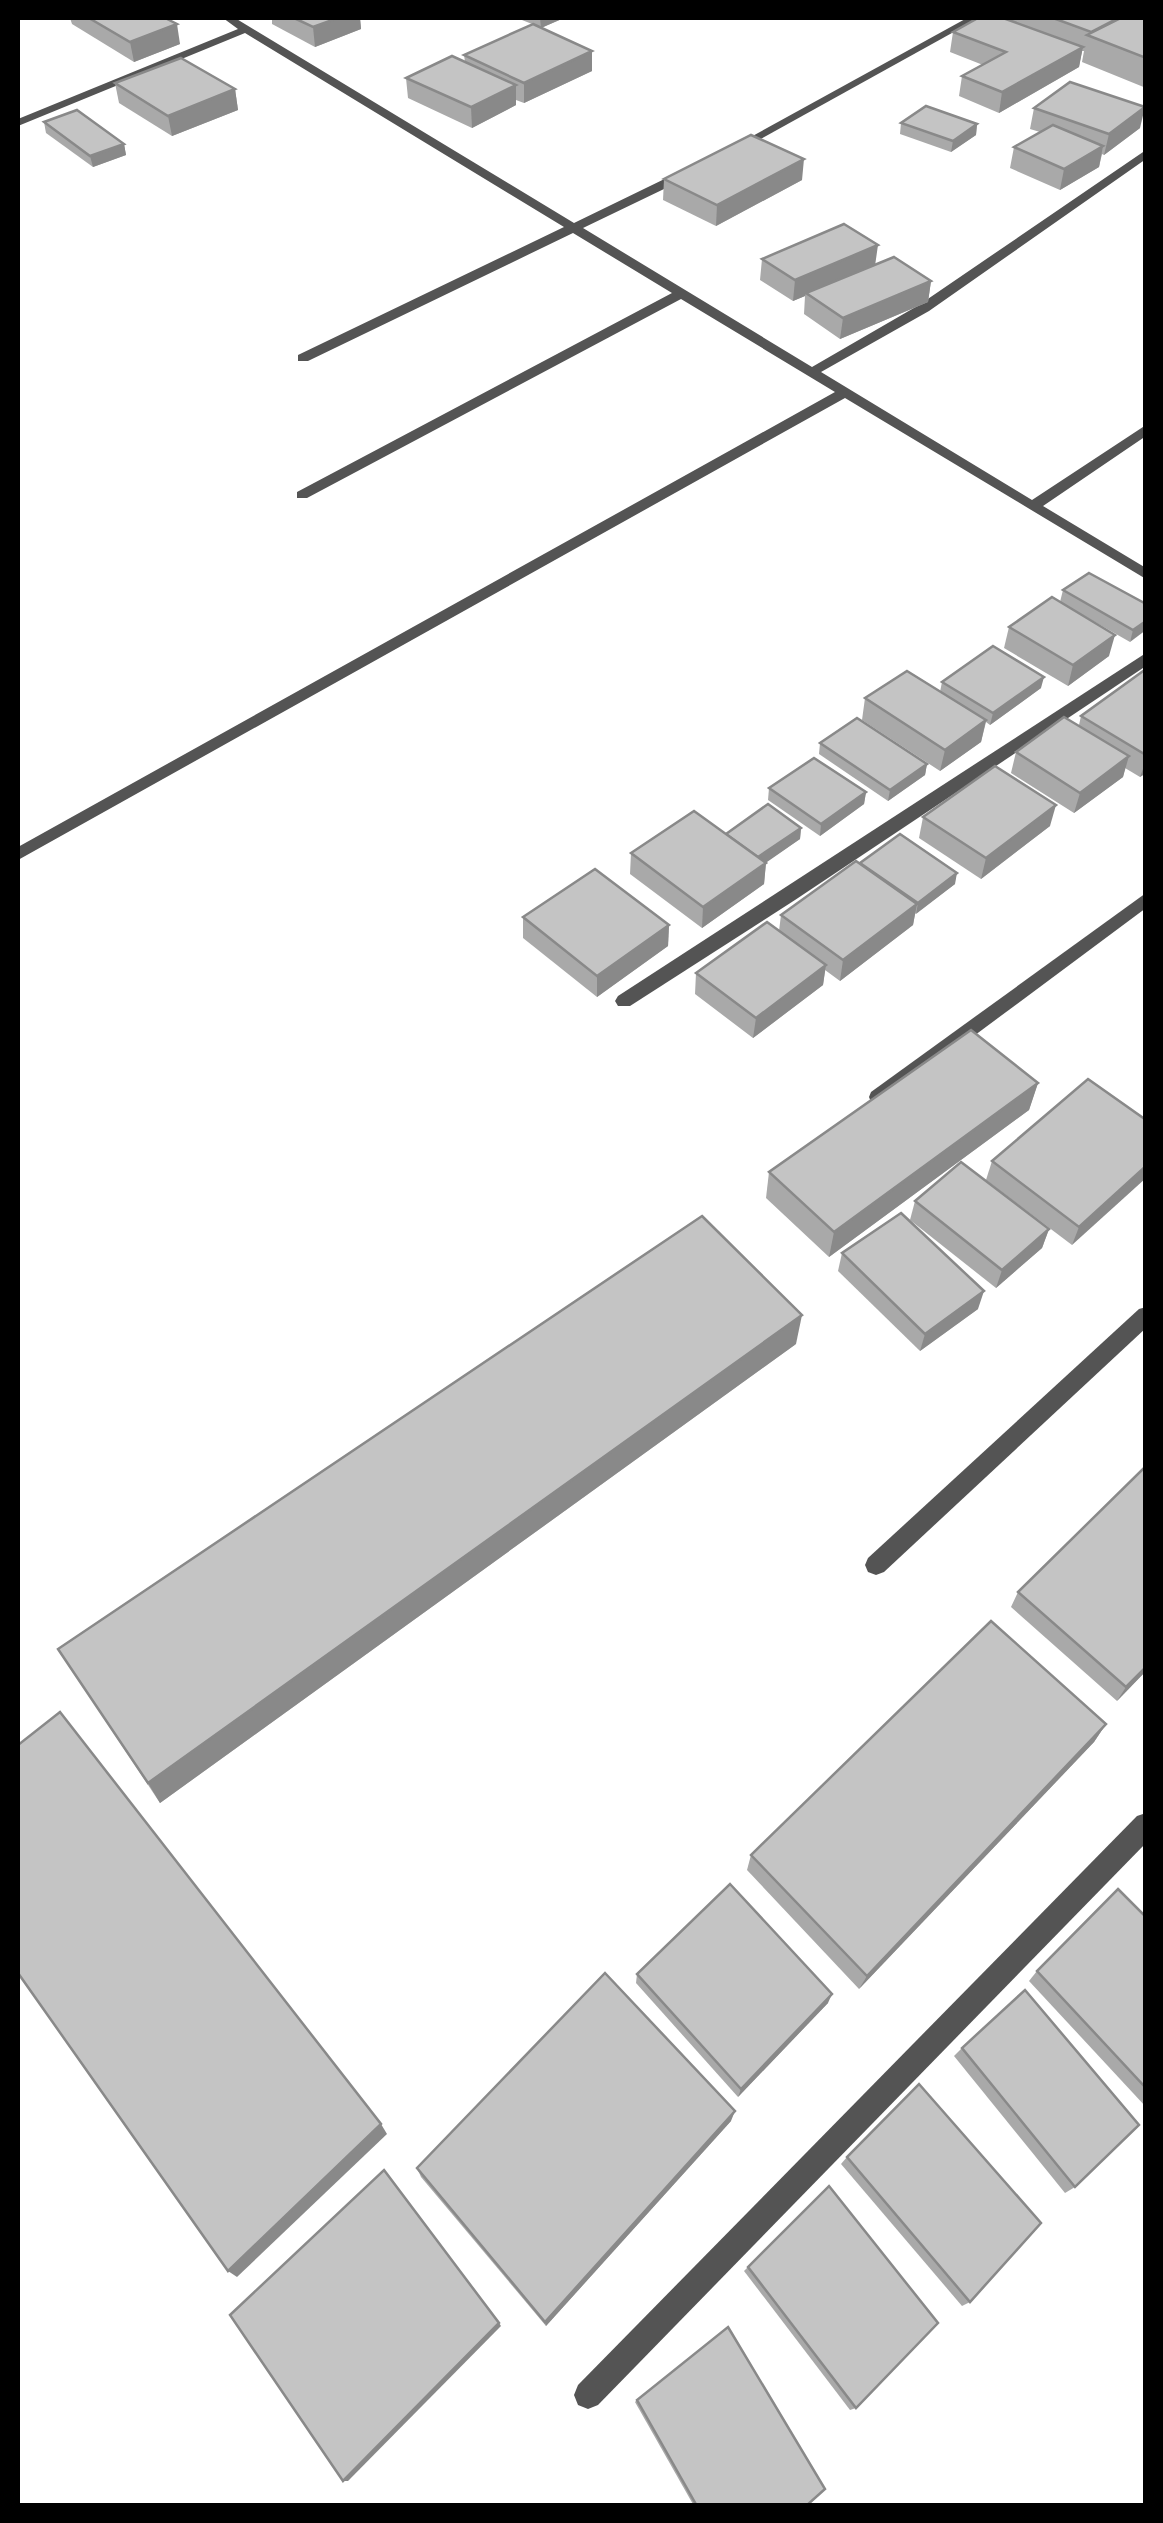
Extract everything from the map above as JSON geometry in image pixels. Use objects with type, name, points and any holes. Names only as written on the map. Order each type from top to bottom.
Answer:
[{"type":"street","points":[[230,18],[1146,575]]},
{"type":"street","points":[[724,155],[791,122],[974,18]]},
{"type":"street","points":[[18,122],[246,29]]},
{"type":"street","points":[[814,372],[924,308],[1146,153]]},
{"type":"street","points":[[303,358],[707,163]]},
{"type":"street","points":[[302,495],[682,294]]},
{"type":"street","points":[[18,854],[844,393]]},
{"type":"street","points":[[1033,506],[1146,428]]},
{"type":"street","points":[[624,1001],[1146,658]]},
{"type":"street","points":[[866,1105],[1146,898]]},
{"type":"street","points":[[876,1565],[1146,1315]]},
{"type":"street","points":[[588,2395],[1146,1825]]},
{"type":"building","points":[[89,18],[165,18],[177,24],[130,42]]},
{"type":"building","points":[[294,18],[338,18],[313,27]]},
{"type":"building","points":[[978,18],[1003,18],[1083,47],[1002,92],[962,76],[1006,52],[953,32]]},
{"type":"building","points":[[1053,18],[1118,18],[1091,32]]},
{"type":"building","points":[[1121,18],[1146,18],[1146,58],[1087,35]]},
{"type":"building","points":[[533,24],[592,51],[524,83],[464,55]]},
{"type":"building","points":[[452,56],[516,85],[471,107],[406,78]]},
{"type":"building","points":[[181,58],[235,89],[168,116],[115,83]]},
{"type":"building","points":[[1070,82],[1145,107],[1109,134],[1034,108]]},
{"type":"building","points":[[926,106],[977,124],[953,141],[901,123]]},
{"type":"building","points":[[77,110],[124,144],[90,156],[44,122]]},
{"type":"building","points":[[1053,125],[1103,146],[1064,169],[1014,147]]},
{"type":"building","points":[[751,135],[804,159],[717,205],[664,179]]},
{"type":"building","points":[[844,224],[878,245],[795,280],[762,259]]},
{"type":"building","points":[[894,257],[931,281],[843,318],[806,293]]},
{"type":"building","points":[[1089,573],[1146,604],[1146,621],[1133,630],[1063,590]]},
{"type":"building","points":[[1052,597],[1115,635],[1073,665],[1009,627]]},
{"type":"building","points":[[993,646],[1044,677],[993,713],[942,682]]},
{"type":"building","points":[[1146,669],[1146,755],[1081,716]]},
{"type":"building","points":[[907,671],[986,720],[945,750],[865,698]]},
{"type":"building","points":[[1064,717],[1129,756],[1080,793],[1016,752]]},
{"type":"building","points":[[857,718],[927,764],[890,790],[820,743]]},
{"type":"building","points":[[814,758],[866,792],[821,824],[769,788]]},
{"type":"building","points":[[995,766],[1056,805],[986,858],[923,817]]},
{"type":"building","points":[[768,804],[801,828],[758,857],[726,834]]},
{"type":"building","points":[[694,811],[766,863],[703,907],[631,853]]},
{"type":"building","points":[[900,834],[957,873],[918,903],[860,863]]},
{"type":"building","points":[[856,861],[917,904],[843,960],[781,915]]},
{"type":"building","points":[[595,869],[669,925],[597,976],[523,917]]},
{"type":"building","points":[[767,922],[826,965],[756,1018],[696,973]]},
{"type":"building","points":[[971,1030],[1038,1083],[834,1232],[769,1172]]},
{"type":"building","points":[[1088,1079],[1146,1120],[1146,1166],[1079,1227],[992,1161]]},
{"type":"building","points":[[961,1162],[1049,1229],[1002,1270],[915,1201]]},
{"type":"building","points":[[901,1213],[984,1291],[925,1334],[842,1253]]},
{"type":"building","points":[[702,1216],[802,1315],[148,1783],[58,1649]]},
{"type":"building","points":[[1146,1466],[1146,1667],[1126,1687],[1018,1592]]},
{"type":"building","points":[[991,1621],[1106,1724],[867,1976],[751,1855]]},
{"type":"building","points":[[60,1712],[381,2124],[228,2271],[18,1973],[18,1745]]},
{"type":"building","points":[[730,1884],[832,1994],[741,2089],[637,1974]]},
{"type":"building","points":[[1118,1889],[1146,1917],[1146,2088],[1037,1971]]},
{"type":"building","points":[[605,1973],[735,2111],[545,2322],[417,2168]]},
{"type":"building","points":[[1025,1990],[1139,2125],[1075,2187],[962,2048]]},
{"type":"building","points":[[919,2084],[1041,2223],[970,2302],[847,2157]]},
{"type":"building","points":[[384,2170],[499,2323],[343,2481],[230,2315]]},
{"type":"building","points":[[829,2186],[938,2323],[856,2408],[748,2267]]},
{"type":"building","points":[[728,2327],[825,2489],[806,2506],[697,2506],[637,2400]]}]
